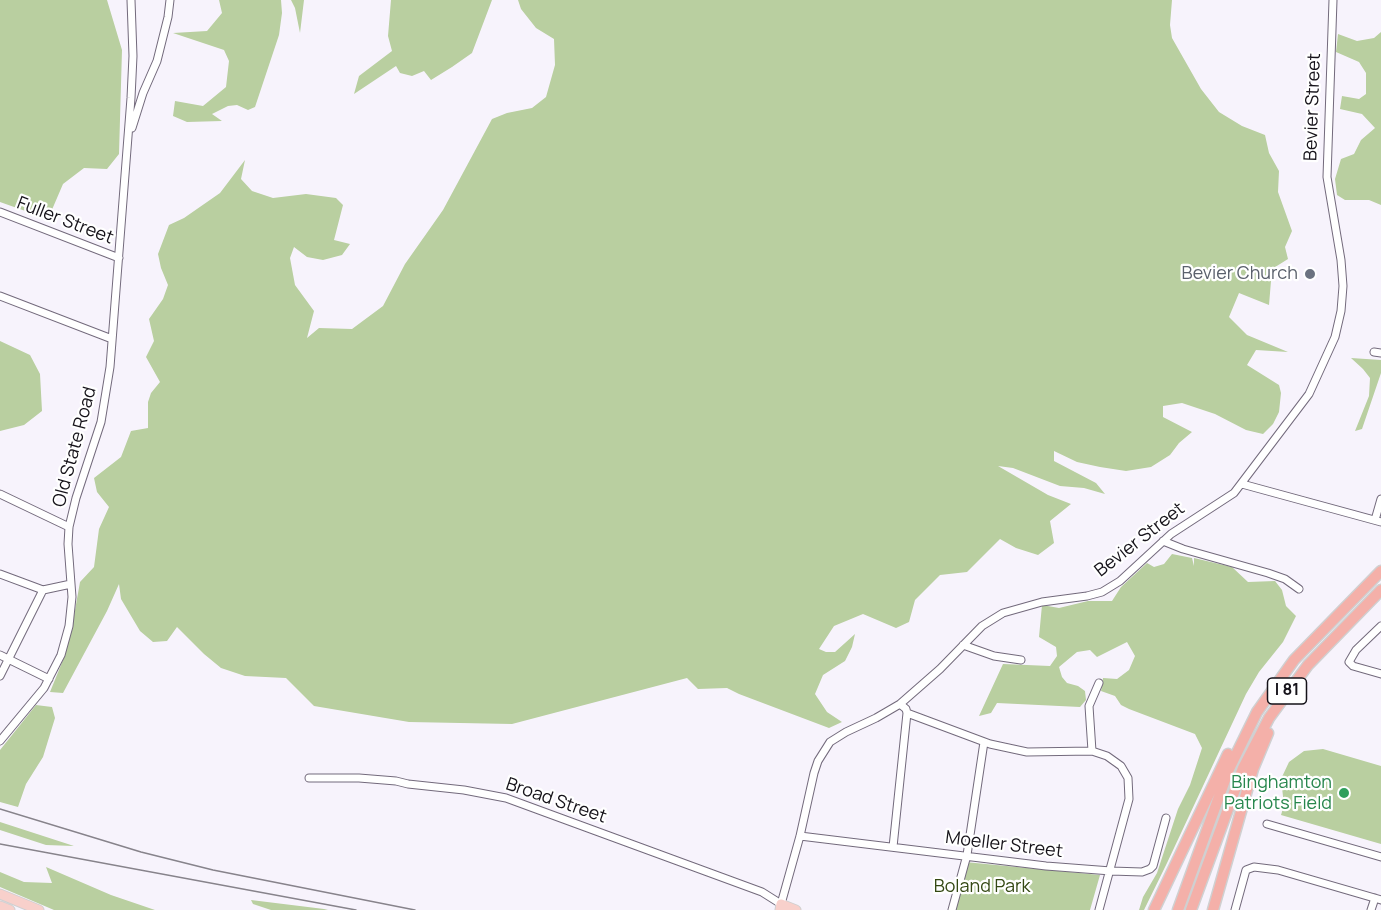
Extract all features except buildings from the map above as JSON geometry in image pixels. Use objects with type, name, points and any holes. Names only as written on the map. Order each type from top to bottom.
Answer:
[{"type":"highway","name":"I 81","points":[[1178,910],[1229,769],[1257,712],[1294,660],[1381,572]]},
{"type":"highway","name":"I 81","points":[[1191,910],[1252,749],[1284,695],[1332,639],[1381,590]]},
{"type":"highway","points":[[1213,910],[1260,752],[1281,711],[1332,639]]},
{"type":"highway","points":[[1154,910],[1231,750],[1257,712]]},
{"type":"main road","points":[[0,894],[39,910]]},
{"type":"main road","points":[[0,906],[10,910]]},
{"type":"main road","points":[[781,907],[796,910]]},
{"type":"street","name":"Old State Road","points":[[0,741],[38,698],[49,679],[66,638],[71,610],[69,527],[107,395],[129,139],[133,56],[131,0]]},
{"type":"street","name":"Old State Road","points":[[129,139],[143,93],[157,61],[170,0]]},
{"type":"street","name":"Bevier Street","points":[[781,907],[816,767],[828,746],[846,732],[900,704],[925,684],[982,626],[1003,613],[1041,602],[1088,596],[1108,589],[1120,581],[1177,529],[1227,498],[1242,484],[1310,394],[1332,346],[1341,311],[1343,286],[1342,266],[1327,177],[1333,0]]},
{"type":"street","name":"Fuller Street","points":[[0,212],[119,258]]},
{"type":"street","points":[[0,296],[112,339]]},
{"type":"street","points":[[1242,484],[1378,521],[1381,499]]},
{"type":"street","points":[[0,494],[69,527]]},
{"type":"street","points":[[1163,541],[1183,549],[1268,573],[1285,579],[1299,589]]},
{"type":"street","points":[[0,574],[43,590],[71,584]]},
{"type":"street","points":[[0,676],[43,590]]},
{"type":"street","points":[[1381,626],[1349,659],[1350,663],[1381,674]]},
{"type":"street","points":[[963,645],[994,656],[1021,660]]},
{"type":"street","points":[[0,656],[49,679]]},
{"type":"street","points":[[1092,751],[1088,711],[1099,683]]},
{"type":"street","points":[[893,847],[907,713],[900,704]]},
{"type":"street","points":[[907,713],[984,742],[1028,752],[1092,751],[1107,756],[1125,771],[1129,785],[1129,799],[1101,910]]},
{"type":"street","points":[[951,910],[967,855],[984,742]]},
{"type":"street","name":"Broad Street","points":[[309,778],[396,781],[506,798],[754,889],[781,907]]},
{"type":"street","name":"Moeller Street","points":[[800,836],[1046,866],[1142,872],[1150,869],[1166,818]]},
{"type":"street","points":[[1267,824],[1381,857]]},
{"type":"street","points":[[1235,910],[1246,870],[1254,867],[1278,870],[1378,899],[1371,910]]},
{"type":"green space","points":[[0,0],[107,0],[122,50],[119,154],[107,169],[84,168],[63,184],[48,219],[0,202]]},
{"type":"green space","points":[[219,0],[281,0],[279,35],[255,107],[248,110],[237,105],[228,106],[212,114],[222,121],[187,122],[173,116],[175,101],[203,106],[226,87],[229,61],[224,50],[173,33],[207,31],[222,13]]},
{"type":"green space","points":[[291,0],[304,0],[300,33],[295,8]]},
{"type":"green space","points":[[391,0],[492,0],[472,53],[452,67],[431,80],[424,71],[412,76],[400,73],[396,66],[354,94],[359,76],[392,51],[388,36]]},
{"type":"green space","points":[[518,0],[1172,0],[1170,25],[1172,38],[1201,89],[1219,112],[1242,126],[1265,135],[1269,153],[1279,171],[1278,192],[1292,231],[1285,247],[1288,259],[1272,269],[1269,305],[1239,293],[1229,317],[1247,335],[1288,352],[1256,350],[1247,365],[1279,385],[1281,393],[1279,412],[1273,424],[1263,434],[1246,430],[1215,414],[1182,403],[1163,406],[1163,417],[1192,432],[1170,455],[1151,467],[1126,471],[1100,467],[1077,462],[1054,451],[1054,461],[1096,483],[1105,494],[1084,488],[1060,486],[1013,468],[998,466],[1048,495],[1071,504],[1050,521],[1054,543],[1038,555],[1016,548],[1000,539],[967,572],[940,575],[915,600],[909,622],[896,628],[863,614],[834,626],[819,649],[835,652],[855,634],[845,661],[823,675],[815,694],[827,712],[842,722],[829,728],[727,688],[698,689],[687,678],[512,724],[409,722],[314,706],[286,678],[245,676],[221,668],[177,627],[167,641],[153,642],[140,631],[121,599],[119,584],[63,693],[50,692],[63,660],[72,627],[80,582],[94,567],[99,529],[109,507],[97,492],[94,478],[121,457],[131,431],[148,428],[148,402],[151,393],[160,382],[146,357],[154,341],[149,319],[163,299],[168,285],[158,254],[169,225],[184,218],[220,193],[245,160],[241,179],[252,191],[273,198],[306,194],[336,198],[343,205],[334,240],[350,244],[342,255],[323,260],[307,257],[294,247],[290,258],[295,285],[314,311],[307,338],[319,328],[352,329],[383,306],[405,264],[443,210],[492,119],[507,113],[532,108],[546,97],[555,65],[554,39],[536,28],[521,9]]},
{"type":"green space","points":[[1381,32],[1381,205],[1369,200],[1345,200],[1337,195],[1335,179],[1341,159],[1354,154],[1361,140],[1375,128],[1362,114],[1340,109],[1342,96],[1359,99],[1366,94],[1366,73],[1359,62],[1336,52],[1338,34],[1357,41],[1374,38]]},
{"type":"green space","points":[[0,341],[30,355],[40,374],[42,411],[24,425],[0,431]]},
{"type":"green space","points":[[1351,358],[1381,360],[1381,373],[1362,429],[1355,431],[1369,396],[1370,378]]},
{"type":"green space","points":[[1172,554],[1192,558],[1194,566],[1194,558],[1232,567],[1248,582],[1275,581],[1282,590],[1286,606],[1296,616],[1283,642],[1259,672],[1246,694],[1144,910],[1139,910],[1143,897],[1157,873],[1178,809],[1190,785],[1202,748],[1195,734],[1129,709],[1121,705],[1115,696],[1101,691],[1103,678],[1117,679],[1129,670],[1135,656],[1127,642],[1097,657],[1090,650],[1077,652],[1059,667],[1067,683],[1085,691],[1086,700],[1080,707],[997,703],[991,713],[979,716],[1003,664],[1050,666],[1057,656],[1056,647],[1039,637],[1042,605],[1059,608],[1088,601],[1112,601],[1121,587],[1147,563],[1154,567],[1164,564]]},
{"type":"green space","points":[[36,705],[52,707],[55,718],[43,757],[26,784],[18,807],[0,802],[0,750]]},
{"type":"green space","points":[[1323,749],[1381,766],[1381,844],[1281,815],[1284,805],[1281,779],[1289,762],[1304,751]]},
{"type":"green space","points":[[0,822],[74,846],[46,845],[0,830]]},
{"type":"green space","name":"Boland Park","points":[[965,862],[1100,875],[1090,910],[952,910]]},
{"type":"green space","points":[[46,867],[111,895],[155,910],[54,910],[0,887],[0,872],[24,882],[52,883]]},
{"type":"green space","points":[[251,900],[328,910],[271,910],[253,904]]},
{"type":"railway","points":[[0,809],[141,852],[213,870],[415,910]]},
{"type":"railway","points":[[0,844],[356,910]]},
{"type":"place","name":"Bevier Church","points":[[1310,274]]},
{"type":"place","name":"Binghamton Patriots Field","points":[[1344,793]]}]
